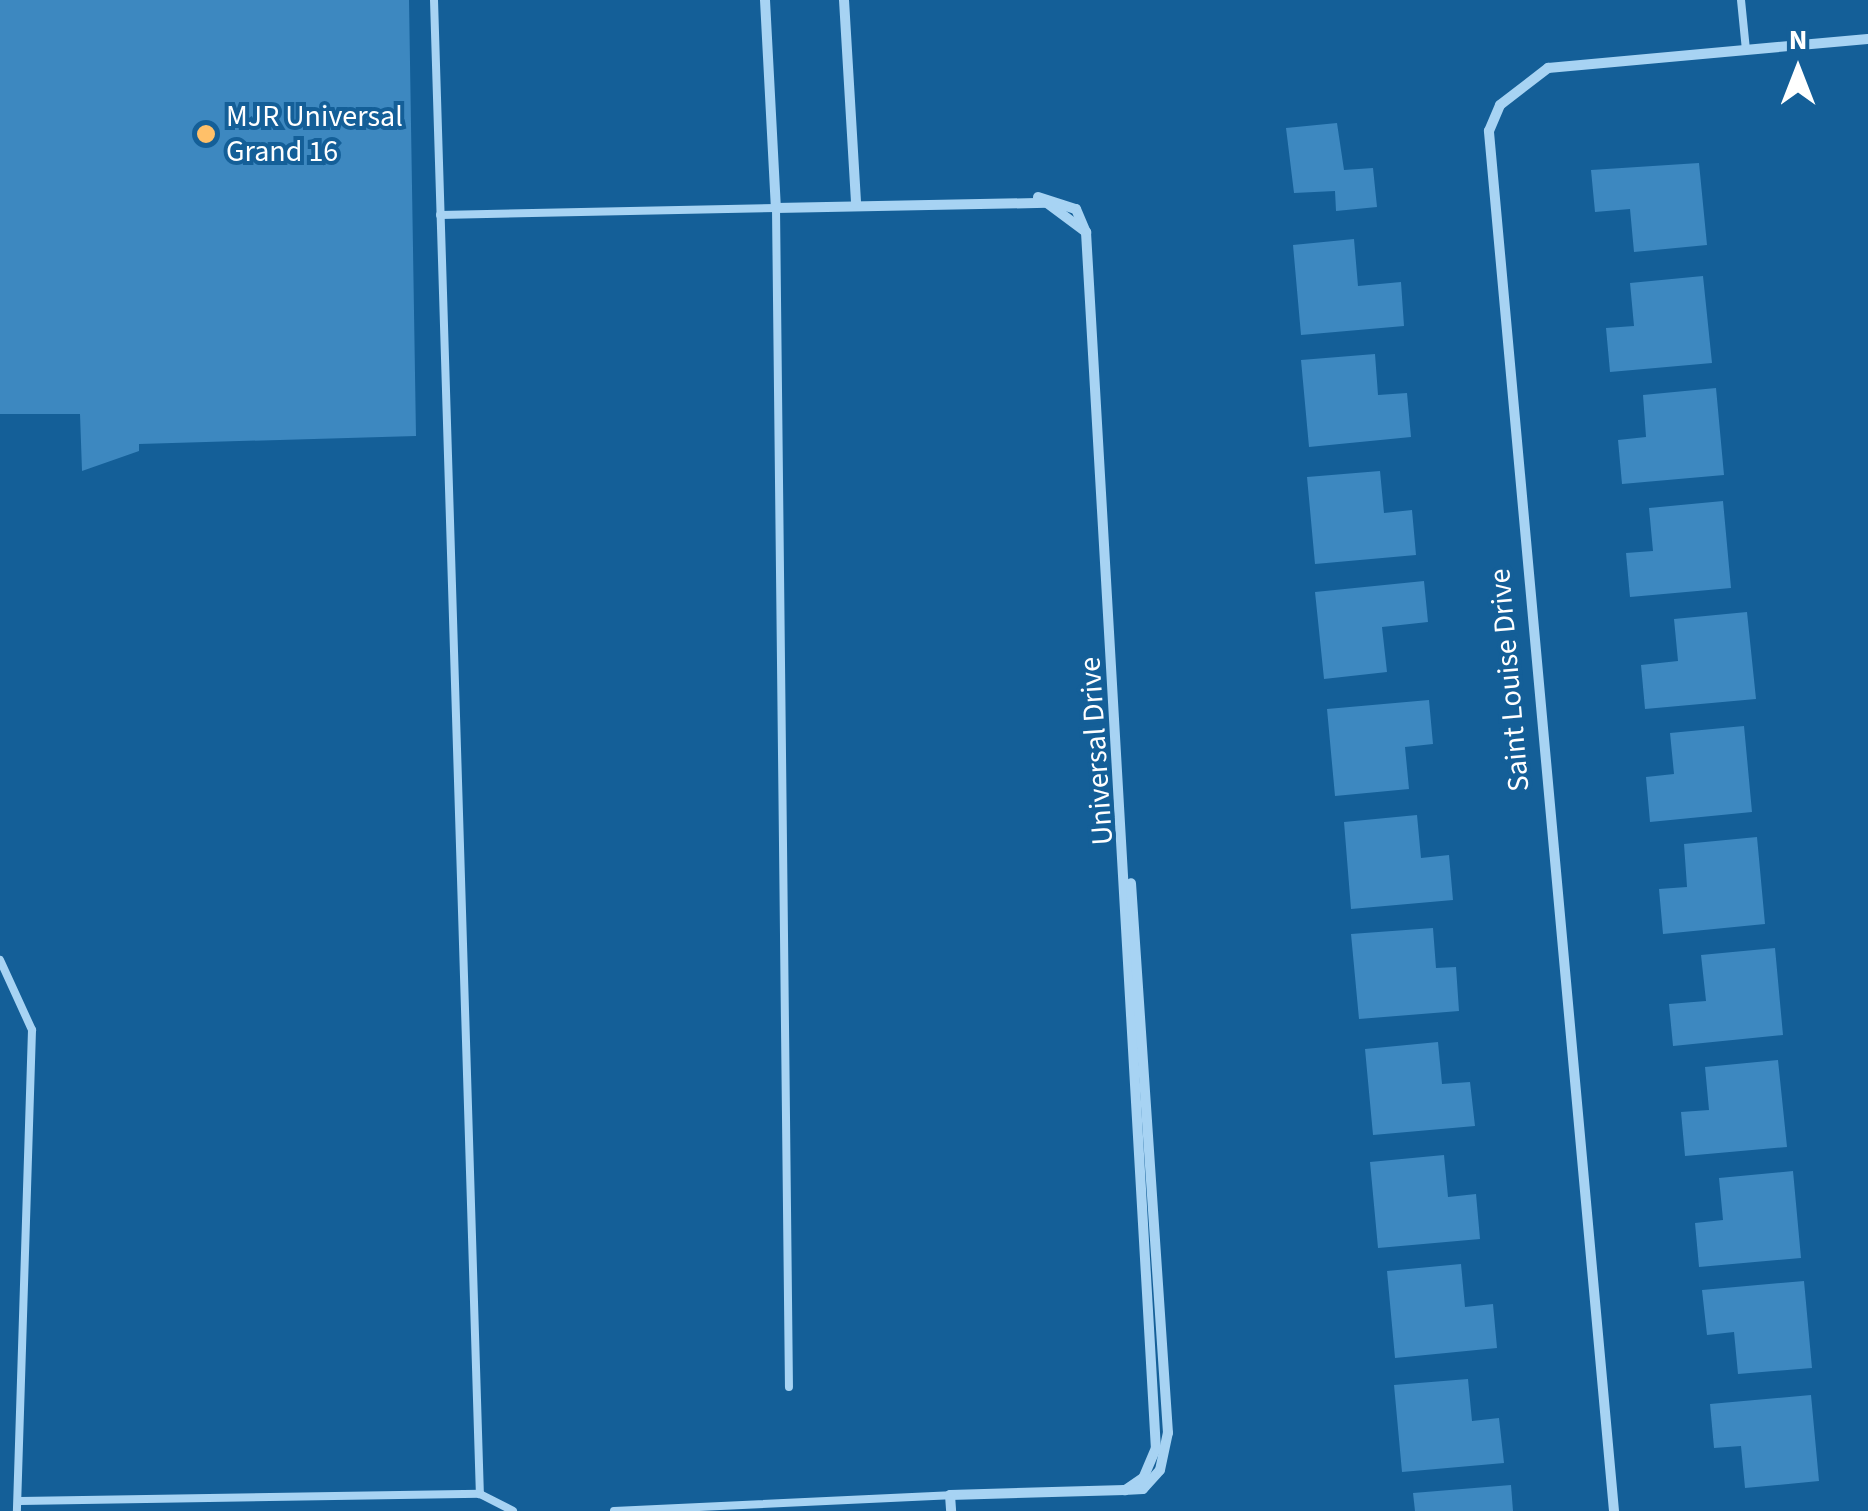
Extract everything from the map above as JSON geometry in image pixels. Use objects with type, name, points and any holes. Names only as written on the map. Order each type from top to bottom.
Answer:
[{"type":"street","points":[[765,0],[776,208]]},
{"type":"street","points":[[844,0],[856,204]]},
{"type":"street","name":"Saint Louise Drive","points":[[1614,1511],[1486,163],[1500,105],[1548,68],[1868,39]]},
{"type":"street","name":"Universal Drive","points":[[776,208],[1047,203],[1086,232],[1156,1448],[1143,1478],[1125,1490],[950,1495]]},
{"type":"street","points":[[950,1495],[951,1511]]},
{"type":"lane","points":[[434,0],[480,1494]]},
{"type":"lane","points":[[1740,0],[1746,50]]},
{"type":"lane","points":[[440,215],[776,208],[789,1388]]},
{"type":"lane","points":[[0,960],[32,1030],[18,1304],[18,1506],[480,1494],[513,1511]]},
{"type":"lane","points":[[614,1511],[950,1495]]},
{"type":"building","name":"MJR Universal Grand 16","points":[[0,0],[409,0],[416,436],[139,444],[139,451],[82,471],[80,414],[0,414]]},
{"type":"building","points":[[1337,123],[1344,170],[1373,168],[1377,207],[1336,211],[1335,191],[1294,193],[1286,128]]},
{"type":"building","points":[[1699,163],[1707,245],[1634,252],[1630,209],[1595,212],[1591,170]]},
{"type":"building","points":[[1354,239],[1358,286],[1401,282],[1404,326],[1301,335],[1293,245]]},
{"type":"building","points":[[1703,276],[1712,363],[1610,372],[1606,328],[1634,326],[1630,283]]},
{"type":"building","points":[[1375,354],[1378,395],[1407,393],[1411,437],[1309,447],[1301,360]]},
{"type":"building","points":[[1716,388],[1724,475],[1622,484],[1618,440],[1646,437],[1643,395]]},
{"type":"building","points":[[1380,471],[1384,513],[1412,510],[1416,555],[1315,564],[1307,477]]},
{"type":"building","points":[[1723,501],[1731,588],[1630,597],[1626,553],[1653,551],[1649,508]]},
{"type":"building","points":[[1424,581],[1428,622],[1382,627],[1387,672],[1324,679],[1315,592]]},
{"type":"building","points":[[1747,612],[1756,699],[1645,709],[1641,665],[1678,661],[1674,619]]},
{"type":"building","points":[[1429,700],[1433,744],[1405,747],[1409,789],[1335,796],[1327,709]]},
{"type":"building","points":[[1744,726],[1752,812],[1650,822],[1646,777],[1674,774],[1670,733]]},
{"type":"building","points":[[1417,815],[1421,858],[1449,855],[1453,900],[1351,909],[1344,822]]},
{"type":"building","points":[[1757,837],[1765,924],[1663,934],[1659,889],[1687,887],[1684,844]]},
{"type":"building","points":[[1433,928],[1436,968],[1456,967],[1459,1011],[1359,1019],[1351,934]]},
{"type":"building","points":[[1775,948],[1783,1035],[1673,1046],[1669,1004],[1706,1001],[1701,955]]},
{"type":"building","points":[[1438,1042],[1442,1084],[1470,1082],[1475,1126],[1373,1135],[1365,1049]]},
{"type":"building","points":[[1778,1060],[1787,1147],[1685,1156],[1681,1112],[1709,1110],[1705,1067]]},
{"type":"building","points":[[1444,1155],[1448,1197],[1476,1194],[1480,1239],[1378,1248],[1370,1162]]},
{"type":"building","points":[[1793,1171],[1801,1258],[1699,1267],[1695,1223],[1723,1220],[1719,1178]]},
{"type":"building","points":[[1461,1264],[1465,1307],[1493,1304],[1497,1348],[1395,1358],[1387,1271]]},
{"type":"building","points":[[1804,1281],[1812,1368],[1738,1374],[1734,1332],[1707,1335],[1702,1290]]},
{"type":"building","points":[[1468,1379],[1472,1421],[1499,1418],[1504,1463],[1402,1472],[1394,1385]]},
{"type":"building","points":[[1811,1395],[1819,1481],[1745,1488],[1741,1446],[1714,1448],[1710,1404]]},
{"type":"building","points":[[1511,1485],[1513,1511],[1415,1511],[1413,1493]]},
{"type":"place","name":"MJR Universal Grand 16","points":[[206,134]]}]
